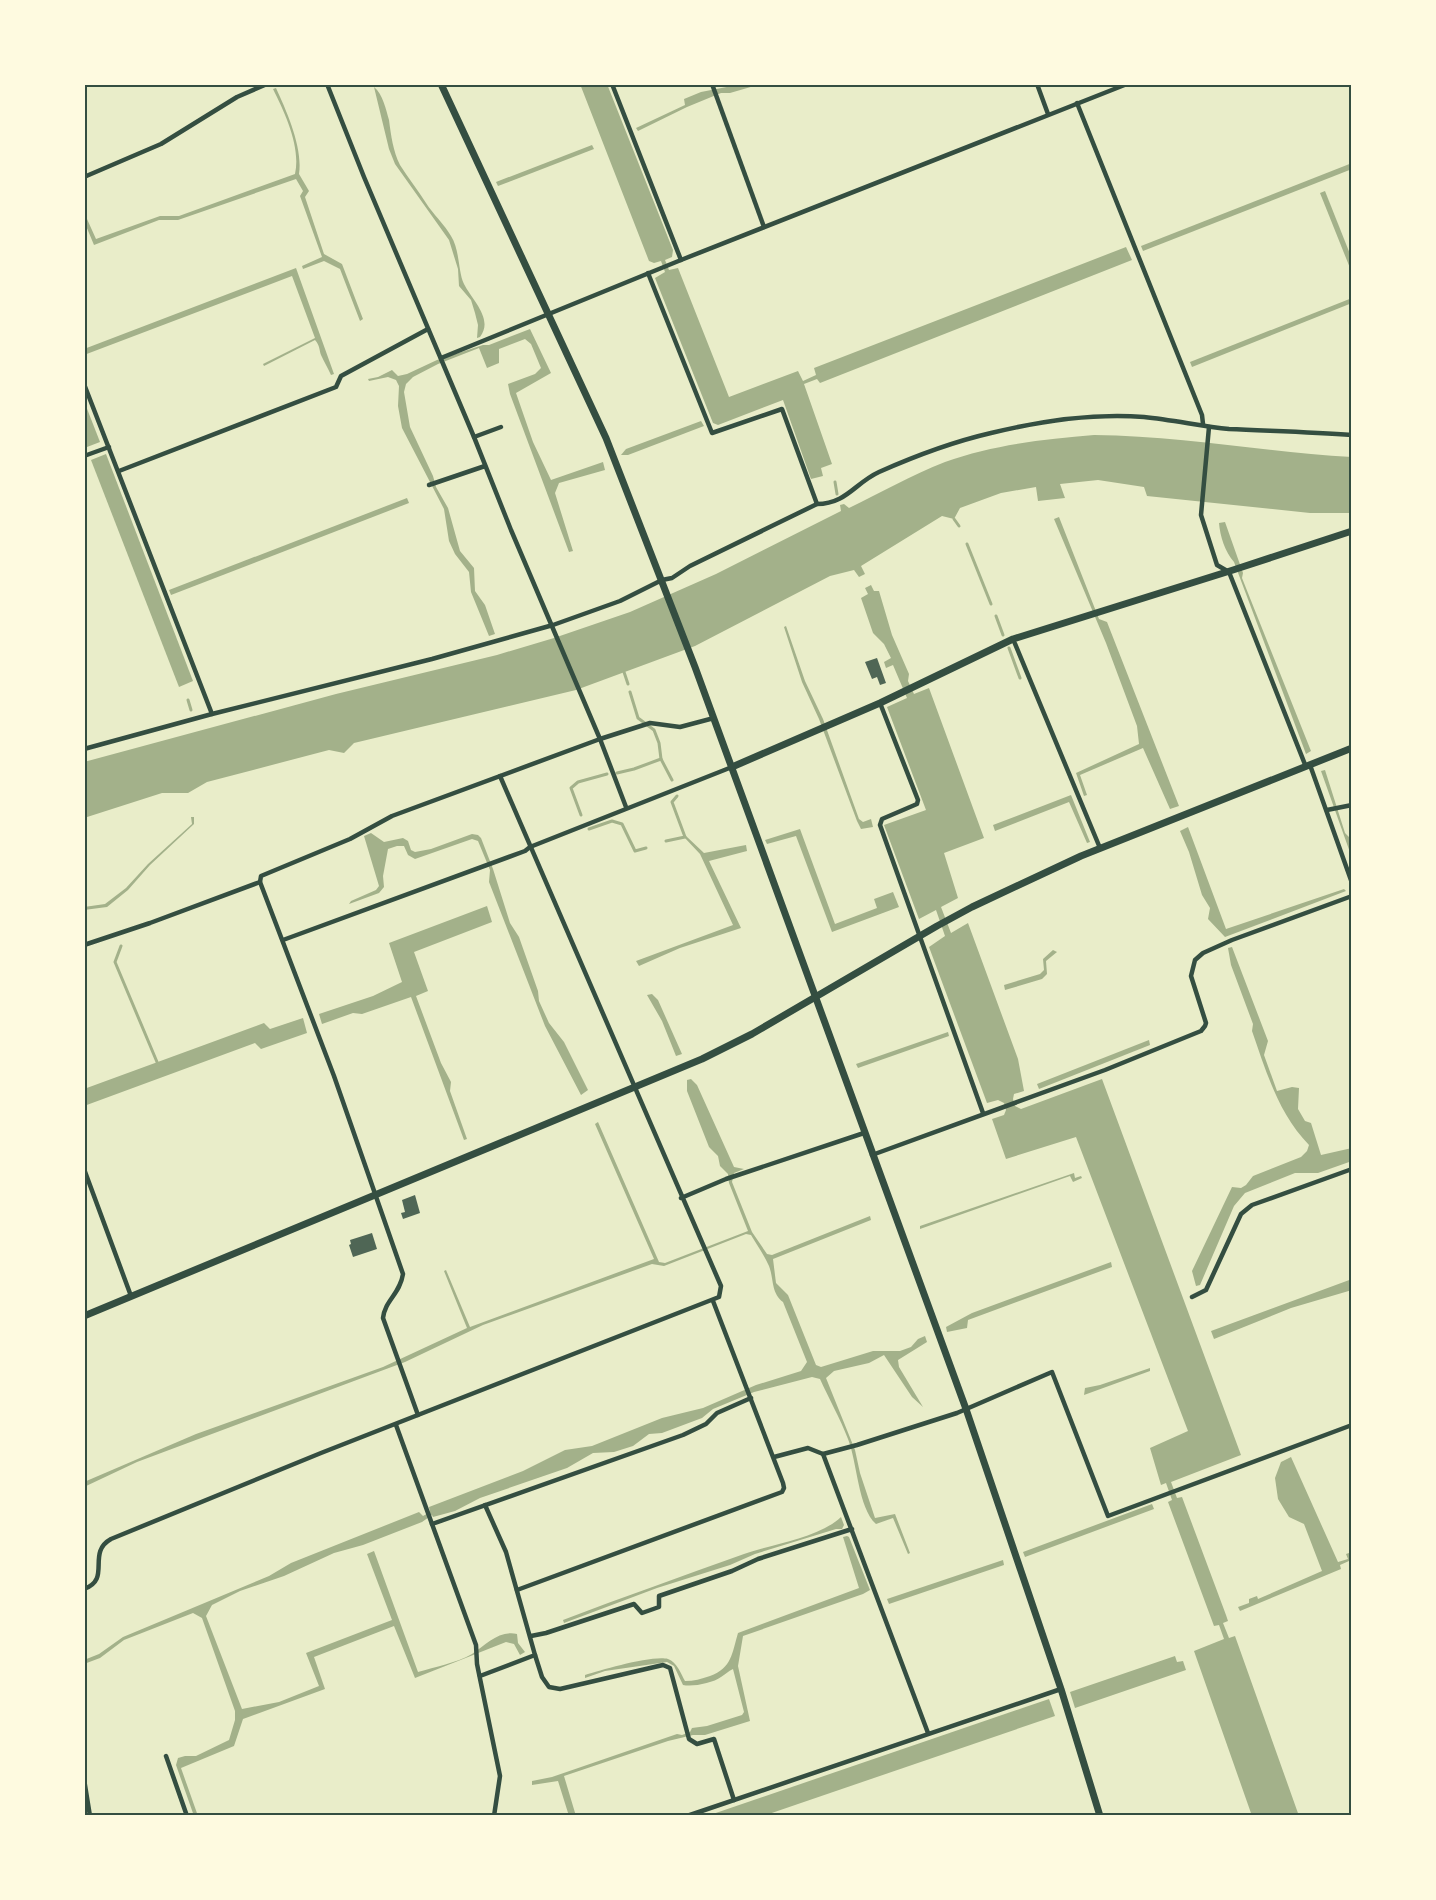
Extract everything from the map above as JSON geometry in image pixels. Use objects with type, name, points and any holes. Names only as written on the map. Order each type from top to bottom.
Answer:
[{"type":"main road","points":[[441,84],[606,438],[695,666],[966,1409],[1061,1689],[1100,1816]]},
{"type":"main road","points":[[732,767],[880,703],[1014,639],[1352,531]]},
{"type":"main road","points":[[84,1316],[702,1059],[752,1034],[952,918],[1100,848],[1352,748]]},
{"type":"street","points":[[84,177],[161,144],[237,97],[267,84]]},
{"type":"street","points":[[327,84],[554,627],[626,807]]},
{"type":"street","points":[[612,84],[681,260]]},
{"type":"street","points":[[1036,84],[1048,114]]},
{"type":"street","points":[[442,361],[669,264],[1127,84]]},
{"type":"street","points":[[713,86],[764,227]]},
{"type":"street","points":[[1077,103],[1206,425],[1201,515],[1217,565],[1231,571],[1327,810],[1352,884]]},
{"type":"street","points":[[648,273],[712,433],[782,409],[817,504]]},
{"type":"street","points":[[119,471],[336,387],[341,376],[428,329]]},
{"type":"street","points":[[84,384],[212,714]]},
{"type":"street","points":[[84,749],[554,627],[620,601],[662,580],[672,578],[690,566],[817,504],[830,504],[848,496],[852,490],[876,473],[939,447],[1012,428],[1047,421],[1142,417],[1206,425],[1352,435]]},
{"type":"street","points":[[474,436],[501,427]]},
{"type":"street","points":[[84,456],[109,447]]},
{"type":"street","points":[[429,485],[438,484],[485,466]]},
{"type":"street","points":[[1014,639],[1100,848]]},
{"type":"street","points":[[880,703],[918,800],[916,804],[882,819],[880,825],[983,1113]]},
{"type":"street","points":[[418,1415],[383,1318],[384,1309],[401,1286],[403,1274],[334,1076],[260,882],[261,876],[350,838],[392,816],[600,739],[650,723],[680,727],[714,718]]},
{"type":"street","points":[[284,940],[525,851],[626,807],[732,767]]},
{"type":"street","points":[[84,1589],[95,1583],[98,1578],[98,1555],[101,1546],[111,1539],[321,1453],[719,1297],[721,1286],[500,776]]},
{"type":"street","points":[[1327,810],[1352,805]]},
{"type":"street","points":[[84,945],[260,882]]},
{"type":"street","points":[[872,1155],[1105,1070],[1201,1030],[1206,1023],[1191,976],[1195,960],[1203,953],[1232,940],[1352,896]]},
{"type":"street","points":[[681,1198],[734,1176],[864,1133]]},
{"type":"street","points":[[84,1169],[131,1296]]},
{"type":"street","points":[[1192,1297],[1206,1290],[1241,1214],[1252,1205],[1352,1169]]},
{"type":"street","points":[[517,1590],[782,1492],[784,1488],[774,1457],[713,1301]]},
{"type":"street","points":[[774,1457],[808,1448],[823,1454],[857,1445],[966,1409],[1053,1372],[1108,1516],[1352,1425]]},
{"type":"street","points":[[431,1521],[683,1435],[706,1424],[717,1413],[751,1396]]},
{"type":"street","points":[[396,1425],[476,1645],[500,1776],[493,1816]]},
{"type":"street","points":[[823,1454],[928,1733]]},
{"type":"street","points":[[485,1504],[506,1552],[542,1677],[549,1687],[560,1689],[663,1665],[670,1668],[689,1739],[697,1744],[714,1739],[734,1800]]},
{"type":"street","points":[[531,1636],[634,1604],[642,1613],[659,1607],[659,1596],[732,1571],[758,1559],[852,1529]]},
{"type":"street","points":[[480,1676],[535,1655]]},
{"type":"street","points":[[687,1816],[1061,1689]]},
{"type":"street","points":[[166,1756],[187,1816]]},
{"type":"street","points":[[84,1779],[90,1816]]},
{"type":"shaded area","points":[[580,84],[607,84],[673,250],[672,257],[665,260],[669,270],[678,268],[729,397],[798,371],[803,381],[816,375],[814,368],[1126,247],[1132,260],[820,383],[817,379],[804,384],[832,464],[821,468],[823,476],[811,479],[783,400],[718,425],[713,423],[655,278],[665,272],[661,261],[654,263],[649,261]]},
{"type":"shaded area","points":[[742,84],[761,84],[730,93],[721,93],[638,131],[636,128],[685,105],[684,99],[701,92]]},
{"type":"shaded area","points":[[374,87],[380,94],[385,107],[394,149],[400,165],[454,242],[464,284],[485,323],[480,337],[477,338],[478,325],[471,300],[459,286],[458,269],[449,240],[395,164],[389,149]]},
{"type":"shaded area","points":[[276,88],[293,130],[299,153],[299,174],[309,191],[305,197],[324,254],[342,264],[363,319],[360,321],[340,269],[324,261],[303,269],[302,266],[322,257],[300,196],[303,191],[296,179],[178,220],[159,220],[94,245],[84,221],[87,219],[96,239],[160,216],[179,216],[295,174],[294,142],[287,119],[273,89]]},
{"type":"shaded area","points":[[592,145],[594,149],[498,186],[496,182]]},
{"type":"shaded area","points":[[1352,163],[1352,169],[1143,251],[1141,246]]},
{"type":"shaded area","points":[[1325,191],[1352,259],[1352,273],[1320,193]]},
{"type":"shaded area","points":[[296,268],[334,374],[331,375],[315,340],[264,366],[263,364],[315,338],[292,276],[84,355],[84,349]]},
{"type":"shaded area","points":[[1352,298],[1352,303],[1192,367],[1190,362]]},
{"type":"shaded area","points":[[530,329],[551,373],[516,393],[533,442],[551,480],[603,462],[605,470],[559,483],[555,493],[573,551],[569,552],[510,394],[508,384],[535,374],[541,368],[531,344],[525,339],[499,349],[499,363],[487,368],[479,348],[438,364],[413,377],[406,384],[404,392],[410,427],[436,487],[448,508],[460,551],[474,568],[475,591],[485,605],[495,634],[489,636],[471,592],[469,572],[455,554],[449,541],[444,509],[402,428],[398,406],[399,386],[396,380],[388,377],[369,381],[368,379],[392,370],[398,376],[407,374],[437,360],[489,345]]},
{"type":"shaded area","points":[[84,401],[100,442],[87,447],[84,440]]},
{"type":"shaded area","points":[[701,421],[704,426],[628,455],[621,455],[626,449]]},
{"type":"shaded area","points":[[1094,435],[1159,438],[1352,457],[1352,513],[1310,513],[1147,496],[1144,487],[1098,480],[1060,484],[1065,498],[1038,501],[1036,487],[1001,493],[960,508],[954,519],[942,516],[861,566],[865,574],[859,577],[854,570],[830,576],[695,646],[576,690],[354,743],[344,753],[329,750],[207,782],[188,793],[162,793],[84,818],[84,762],[336,694],[497,655],[554,638],[630,612],[716,574],[841,511],[840,505],[844,504],[849,508],[945,462],[982,451],[1019,444]]},
{"type":"shaded area","points":[[106,454],[193,681],[179,687],[91,460]]},
{"type":"shaded area","points":[[407,498],[409,503],[171,595],[169,590]]},
{"type":"shaded area","points":[[1059,517],[1099,619],[1107,622],[1179,806],[1170,809],[1143,748],[1080,775],[1087,795],[1084,796],[1076,773],[1139,744],[1137,726],[1106,643],[1054,519]]},
{"type":"shaded area","points":[[1225,522],[1243,573],[1242,578],[1311,751],[1306,754],[1234,562],[1228,554],[1220,533],[1219,523]]},
{"type":"shaded area","points":[[871,585],[874,591],[879,591],[892,635],[909,674],[908,681],[914,694],[929,688],[984,838],[944,853],[958,898],[941,907],[951,933],[968,923],[1018,1059],[1024,1091],[1014,1094],[1015,1106],[1021,1109],[1102,1079],[1241,1455],[1171,1482],[1177,1498],[1182,1497],[1228,1621],[1223,1623],[1229,1638],[1235,1636],[1299,1816],[1252,1816],[1194,1651],[1224,1639],[1219,1625],[1214,1626],[1168,1502],[1172,1500],[1166,1483],[1161,1485],[1150,1448],[1188,1431],[1076,1137],[1006,1159],[992,1119],[1004,1115],[1006,1110],[1004,1103],[998,1100],[987,1103],[929,947],[945,936],[936,910],[919,919],[884,825],[926,810],[887,707],[907,698],[893,665],[886,668],[884,662],[891,658],[884,644],[873,633],[861,598],[868,594],[865,588]]},
{"type":"shaded area","points":[[786,626],[859,819],[863,822],[871,819],[873,827],[861,829],[857,821],[819,719],[802,682],[784,627]]},
{"type":"shaded area","points":[[1325,770],[1345,833],[1352,840],[1352,858],[1321,771]]},
{"type":"shaded area","points":[[1071,795],[1090,842],[1087,843],[1069,802],[995,831],[993,825]]},
{"type":"shaded area","points":[[191,817],[194,817],[194,824],[150,865],[128,890],[107,907],[84,910],[84,907],[105,904],[126,888],[148,864],[192,824]]},
{"type":"shaded area","points":[[1188,827],[1226,929],[1344,889],[1346,891],[1225,937],[1208,919],[1210,908],[1202,895],[1180,831]]},
{"type":"shaded area","points":[[800,829],[835,924],[877,908],[874,899],[893,892],[899,907],[832,932],[796,836],[767,844],[765,840]]},
{"type":"shaded area","points":[[371,833],[384,842],[403,838],[408,841],[411,850],[415,852],[431,849],[472,834],[481,838],[510,923],[519,937],[538,991],[539,1001],[549,1023],[564,1042],[588,1090],[581,1095],[545,1026],[489,882],[490,870],[478,841],[472,839],[415,859],[408,855],[404,846],[388,849],[383,876],[384,887],[379,893],[349,904],[376,890],[379,886],[364,836]]},
{"type":"shaded area","points":[[686,836],[704,853],[746,845],[747,851],[709,861],[741,928],[680,948],[639,966],[636,961],[733,925],[700,854],[684,837]]},
{"type":"shaded area","points":[[487,906],[492,922],[414,952],[428,991],[416,996],[441,1063],[451,1082],[450,1091],[467,1139],[464,1140],[411,997],[362,1014],[353,1013],[322,1024],[319,1014],[373,996],[402,982],[389,943]]},
{"type":"shaded area","points":[[1232,947],[1268,1041],[1264,1055],[1277,1091],[1292,1087],[1299,1088],[1298,1109],[1305,1121],[1311,1123],[1321,1155],[1352,1148],[1352,1161],[1318,1173],[1295,1173],[1245,1193],[1234,1206],[1200,1285],[1196,1286],[1192,1271],[1232,1187],[1241,1188],[1253,1176],[1301,1157],[1309,1145],[1289,1119],[1268,1076],[1252,1031],[1253,1024],[1231,965],[1228,948]]},
{"type":"shaded area","points":[[1053,950],[1057,952],[1046,961],[1047,974],[1042,979],[1005,990],[1004,985],[1040,974],[1044,970],[1043,959]]},
{"type":"shaded area","points":[[652,994],[658,1000],[682,1054],[676,1056],[662,1021],[647,995]]},
{"type":"shaded area","points":[[303,1018],[307,1033],[261,1049],[255,1043],[84,1106],[84,1089],[264,1023],[270,1029]]},
{"type":"shaded area","points":[[948,1032],[949,1036],[858,1068],[856,1064]]},
{"type":"shaded area","points":[[1149,1040],[1150,1045],[1039,1089],[1037,1084]]},
{"type":"shaded area","points":[[691,1079],[697,1085],[734,1167],[744,1169],[734,1173],[732,1182],[752,1232],[767,1254],[772,1255],[870,1216],[871,1220],[773,1259],[776,1283],[788,1295],[816,1365],[821,1367],[873,1351],[900,1351],[911,1347],[918,1339],[925,1336],[927,1342],[898,1360],[899,1367],[923,1407],[912,1397],[884,1355],[869,1363],[834,1371],[826,1378],[855,1450],[875,1518],[895,1514],[910,1553],[908,1554],[893,1518],[876,1524],[870,1517],[865,1507],[848,1439],[820,1379],[812,1377],[754,1392],[713,1409],[702,1418],[662,1433],[649,1434],[633,1446],[614,1452],[593,1453],[567,1468],[480,1498],[455,1511],[433,1517],[432,1515],[422,1522],[363,1545],[334,1553],[284,1576],[240,1591],[212,1605],[206,1616],[242,1709],[279,1702],[319,1686],[306,1653],[392,1620],[367,1554],[374,1551],[418,1672],[466,1657],[504,1634],[517,1634],[518,1643],[525,1652],[520,1655],[514,1644],[506,1642],[415,1678],[394,1626],[314,1657],[325,1689],[243,1719],[234,1746],[181,1768],[198,1816],[194,1816],[176,1765],[178,1758],[196,1756],[229,1740],[235,1720],[235,1711],[202,1618],[193,1613],[124,1640],[100,1658],[84,1664],[84,1660],[99,1654],[123,1637],[269,1576],[291,1563],[419,1512],[423,1516],[430,1512],[429,1507],[523,1471],[565,1450],[592,1446],[662,1418],[703,1408],[756,1385],[801,1371],[807,1362],[783,1302],[776,1294],[769,1266],[751,1235],[746,1234],[664,1266],[652,1264],[483,1325],[405,1362],[137,1462],[84,1487],[84,1482],[196,1434],[383,1367],[467,1328],[444,1271],[446,1270],[470,1327],[654,1259],[595,1124],[598,1122],[659,1262],[665,1263],[748,1231],[729,1183],[728,1174],[720,1166],[718,1156],[709,1147],[687,1091],[687,1080]]},
{"type":"shaded area","points":[[1074,1173],[1075,1178],[1081,1176],[1082,1178],[1073,1182],[1070,1176],[920,1229],[920,1226]]},
{"type":"shaded area","points":[[1111,1262],[1112,1267],[968,1320],[967,1328],[947,1332],[946,1327],[972,1313]]},
{"type":"shaded area","points":[[1352,1279],[1352,1290],[1291,1308],[1214,1339],[1211,1331]]},
{"type":"shaded area","points":[[1150,1368],[1150,1371],[1084,1395],[1085,1388]]},
{"type":"shaded area","points":[[1291,1457],[1338,1562],[1348,1559],[1346,1554],[1352,1552],[1352,1563],[1349,1561],[1340,1565],[1341,1569],[1240,1611],[1238,1607],[1249,1603],[1249,1599],[1257,1596],[1258,1599],[1322,1571],[1304,1524],[1289,1517],[1278,1499],[1275,1478],[1281,1462]]},
{"type":"shaded area","points":[[1152,1504],[1154,1509],[1025,1557],[1023,1552]]},
{"type":"shaded area","points":[[841,1517],[844,1525],[842,1529],[755,1554],[730,1565],[657,1588],[564,1623],[563,1620],[676,1578],[808,1535],[832,1524]]},
{"type":"shaded area","points":[[847,1536],[870,1590],[743,1636],[738,1666],[750,1721],[705,1735],[693,1735],[668,1741],[564,1776],[576,1816],[569,1816],[558,1781],[532,1785],[532,1781],[552,1777],[677,1734],[682,1735],[690,1732],[692,1728],[707,1726],[742,1715],[744,1712],[733,1669],[713,1681],[692,1685],[683,1685],[674,1666],[667,1662],[605,1671],[585,1678],[585,1675],[661,1658],[674,1663],[685,1681],[701,1679],[717,1673],[730,1659],[738,1633],[859,1588],[843,1537]]},
{"type":"shaded area","points":[[1003,1560],[1004,1565],[889,1604],[887,1599]]},
{"type":"shaded area","points":[[1175,1656],[1177,1662],[1183,1661],[1186,1670],[1075,1708],[1070,1692]]},
{"type":"shaded area","points":[[1049,1699],[1055,1716],[763,1816],[707,1816]]},
{"type":"building","points":[[877,658],[886,683],[880,685],[877,677],[872,679],[865,662]]},
{"type":"building","points":[[415,1195],[420,1213],[403,1219],[401,1213],[405,1212],[402,1200]]},
{"type":"building","points":[[372,1233],[377,1249],[353,1257],[349,1245],[350,1240]]},
{"type":"waterway","points":[[835,482],[837,494]]},
{"type":"waterway","points":[[954,519],[959,526]]},
{"type":"waterway","points":[[967,544],[991,604]]},
{"type":"waterway","points":[[996,616],[1003,635]]},
{"type":"waterway","points":[[1009,648],[1020,678]]},
{"type":"waterway","points":[[624,672],[628,684]]},
{"type":"waterway","points":[[630,692],[638,718],[654,730],[659,743],[661,759],[672,780]]},
{"type":"waterway","points":[[188,700],[191,710]]},
{"type":"waterway","points":[[617,773],[661,759]]},
{"type":"waterway","points":[[581,815],[571,788],[578,782],[607,774]]},
{"type":"waterway","points":[[666,841],[685,837],[672,802],[677,796]]},
{"type":"waterway","points":[[589,829],[612,821],[622,824],[635,851],[646,848]]},
{"type":"waterway","points":[[121,946],[115,962],[157,1062]]}]
